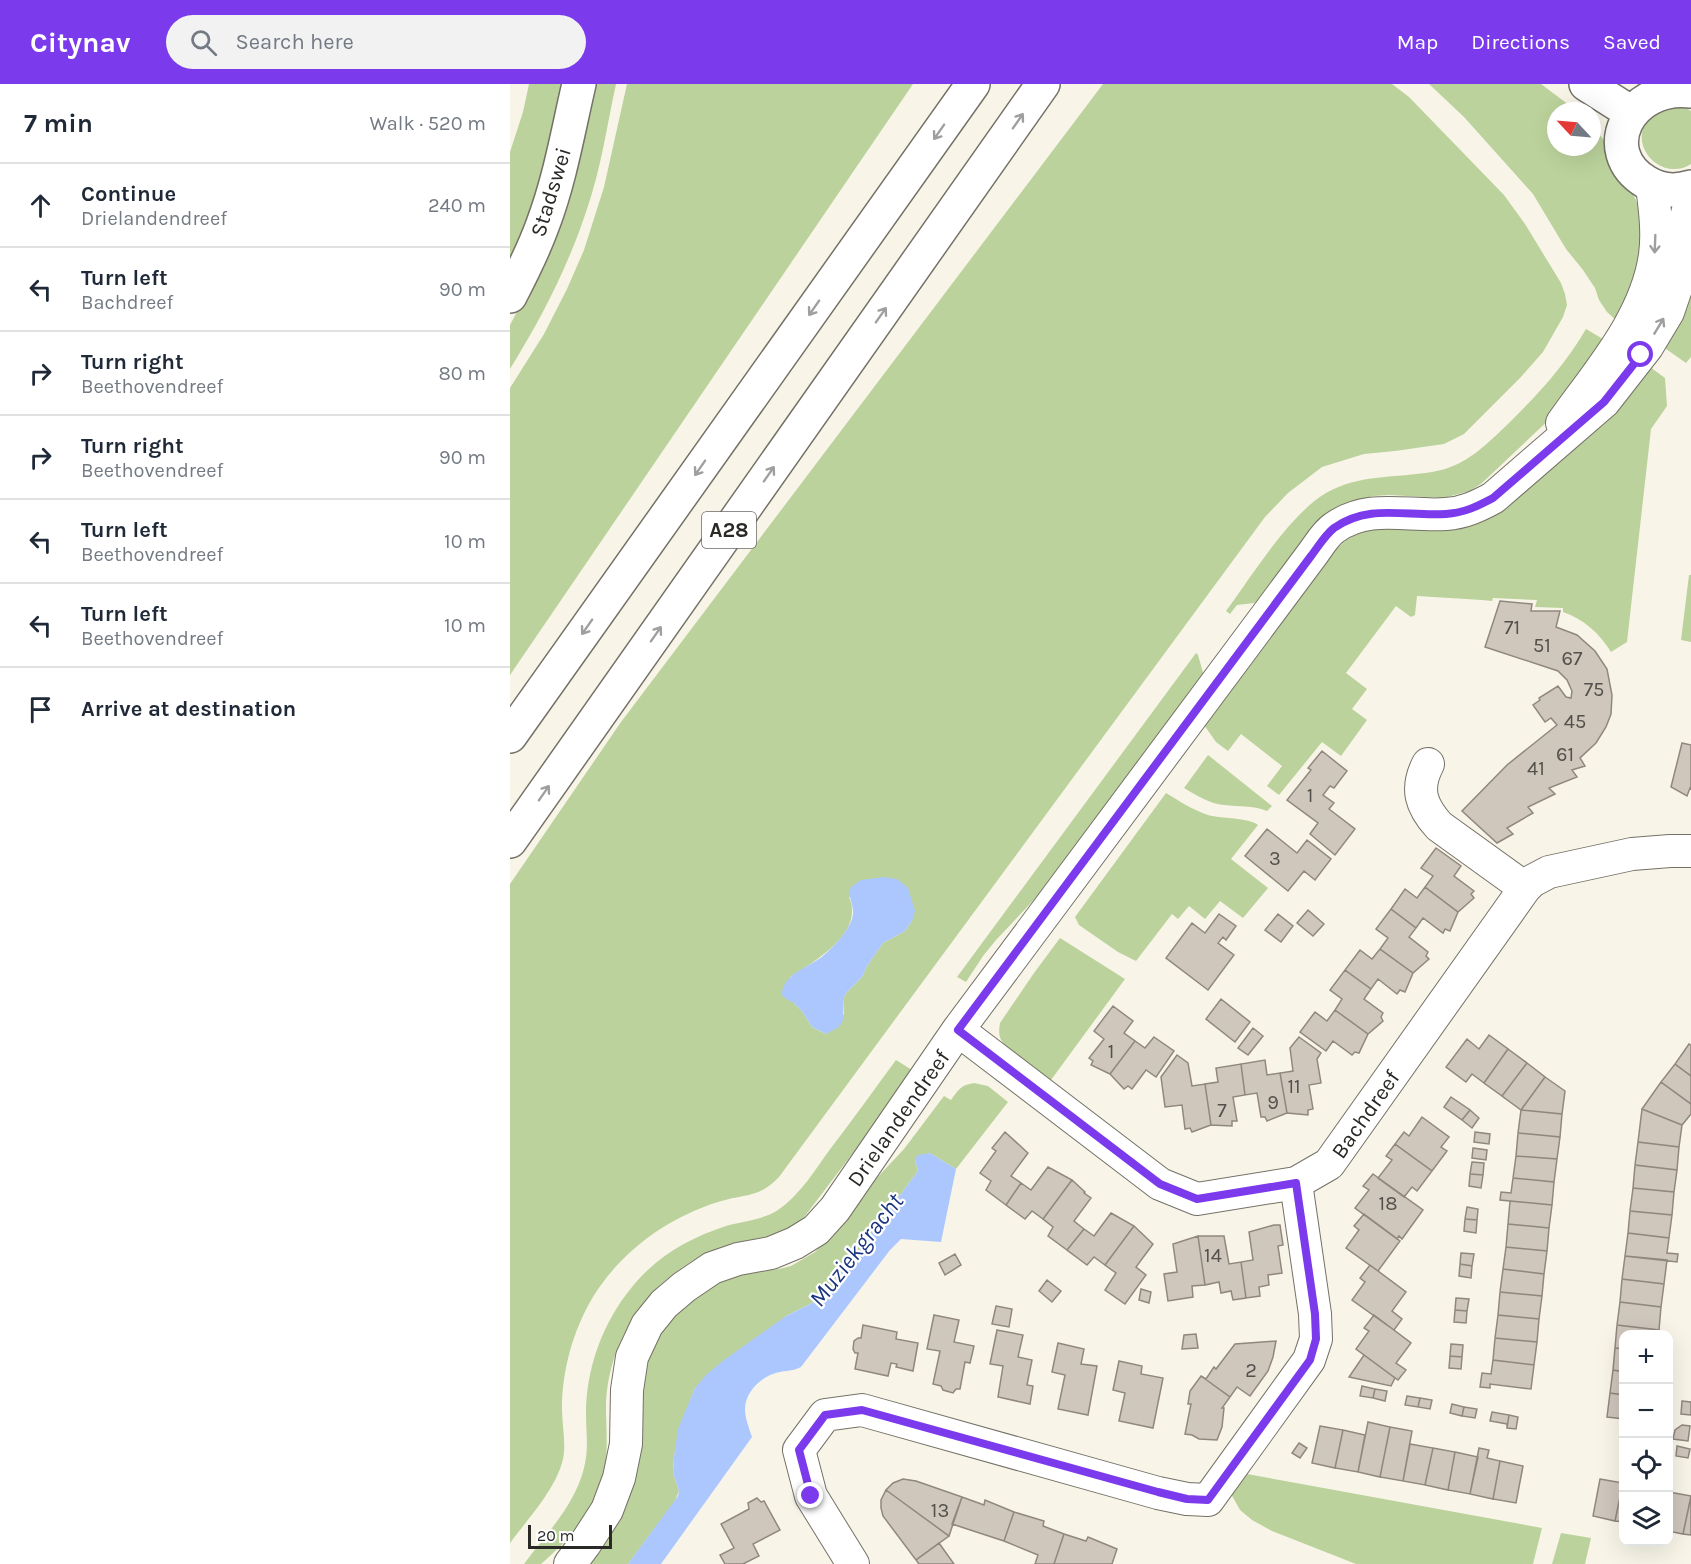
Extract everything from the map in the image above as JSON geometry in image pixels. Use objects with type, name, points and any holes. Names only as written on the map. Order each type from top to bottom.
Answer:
[{"type":"main road","name":"Stadswei","points":[[510,296],[543,224],[556,184],[579,84]]},
{"type":"main road","name":"A28","points":[[510,736],[973,84]]},
{"type":"main road","name":"A28","points":[[510,841],[1043,84]]},
{"type":"main road","points":[[1586,84],[1630,112]]},
{"type":"main road","points":[[1691,91],[1665,88],[1651,93],[1639,101],[1630,112],[1624,123],[1622,136],[1626,160],[1642,180],[1652,186],[1673,191],[1691,187]]},
{"type":"street","name":"Drielandendreef","points":[[1535,460],[1625,333],[1644,296],[1655,254],[1655,210],[1652,186]]},
{"type":"street","name":"Drielandendreef","points":[[570,1564],[606,1510],[619,1478],[626,1444],[627,1390],[632,1357],[647,1325],[664,1304],[712,1268],[738,1259],[771,1253],[795,1243],[816,1230],[835,1209],[958,1030],[1333,529],[1356,515],[1374,512],[1447,514],[1472,509],[1493,498],[1604,402],[1647,347],[1668,312],[1682,272],[1685,222],[1691,198]]},
{"type":"street","points":[[1428,764],[1420,784],[1422,801],[1429,816],[1439,826],[1525,888]]},
{"type":"street","name":"Bachdreef","points":[[958,1030],[1160,1184],[1197,1199],[1296,1183],[1329,1164],[1532,881],[1548,872],[1632,855],[1670,850],[1691,851]]},
{"type":"street","points":[[853,1564],[811,1496],[799,1450],[825,1415],[862,1410],[1158,1492],[1187,1499],[1208,1500],[1310,1360],[1316,1339],[1315,1314],[1296,1183]]},
{"type":"green space","points":[[529,84],[565,84],[544,172],[510,266],[510,152]]},
{"type":"green space","points":[[594,84],[616,84],[592,194],[563,271],[510,369],[510,325],[537,274]]},
{"type":"green space","points":[[627,84],[913,84],[510,675],[510,388],[544,334],[584,250],[604,187]]},
{"type":"green space","points":[[1103,84],[1392,84],[1409,97],[1504,195],[1525,224],[1561,283],[1567,305],[1563,317],[1543,352],[1464,434],[1444,444],[1364,454],[1322,467],[1288,493],[1265,517],[779,1177],[758,1192],[718,1202],[671,1222],[630,1252],[607,1277],[580,1322],[569,1357],[562,1409],[564,1450],[558,1474],[539,1505],[510,1543],[510,884],[621,722]],"holes":[[[849,897],[912,921],[905,931],[883,943],[862,977],[844,997],[844,1014],[826,1034],[812,1027],[794,1003],[790,977],[824,954],[844,934],[850,922],[852,910]]]},
{"type":"green space","points":[[1429,84],[1541,84],[1565,102],[1547,102],[1547,156],[1601,156],[1601,136],[1603,139],[1636,200],[1644,231],[1639,274],[1616,320],[1599,300],[1595,288],[1566,249],[1533,194],[1464,117]]},
{"type":"green space","points":[[1666,106],[1685,107],[1691,111],[1691,164],[1681,168],[1670,169],[1660,166],[1645,151],[1642,142],[1642,131],[1647,120]]},
{"type":"green space","points":[[1691,241],[1691,357],[1686,363],[1659,344]]},
{"type":"green space","points":[[1586,329],[1608,342],[1553,416],[1482,483],[1470,491],[1443,498],[1389,495],[1373,496],[1348,503],[1260,599],[1254,603],[1237,605],[1230,614],[1226,611],[1272,547],[1312,503],[1326,493],[1351,483],[1432,472],[1455,465],[1476,453],[1494,438],[1552,378]]},
{"type":"green space","points":[[1646,364],[1665,378],[1667,406],[1651,429],[1627,642],[1611,652],[1597,633],[1585,623],[1563,612],[1563,608],[1535,607],[1537,600],[1493,598],[1492,601],[1417,596],[1415,615],[1411,617],[1396,606],[1346,673],[1367,689],[1352,709],[1367,720],[1341,756],[1322,742],[1279,795],[1267,786],[1282,766],[1241,734],[1228,751],[1216,742],[1204,725],[1329,556],[1346,540],[1369,528],[1441,528]]},
{"type":"green space","points":[[1689,575],[1691,575],[1691,642],[1681,640]]},
{"type":"green space","points":[[1196,653],[1204,676],[1047,886],[996,940],[966,982],[957,977]]},
{"type":"green space","points":[[1208,755],[1272,806],[1267,811],[1214,803],[1184,788]]},
{"type":"green space","points":[[1166,793],[1208,815],[1254,822],[1258,825],[1231,859],[1268,888],[1243,918],[1220,901],[1205,919],[1189,906],[1178,919],[1172,914],[1136,961],[1118,952],[1079,925],[1075,917]]},
{"type":"green space","points":[[1060,938],[1125,979],[1051,1080],[1008,1048],[1000,1037],[999,1030],[1000,1023]]},
{"type":"green space","points":[[896,1060],[912,1070],[871,1129],[802,1220],[770,1238],[727,1246],[703,1255],[670,1276],[645,1302],[626,1331],[613,1362],[607,1396],[605,1469],[595,1502],[578,1527],[541,1564],[524,1564],[559,1519],[580,1482],[586,1454],[587,1397],[593,1363],[605,1330],[632,1287],[652,1266],[686,1243],[726,1226],[766,1216],[786,1204],[807,1182]]},
{"type":"green space","points":[[974,1083],[988,1086],[1008,1102],[956,1169],[930,1153],[915,1159],[918,1171],[836,1278],[829,1295],[820,1302],[812,1303],[786,1316],[695,1388],[679,1429],[674,1457],[673,1473],[679,1491],[675,1501],[628,1564],[587,1564],[620,1517],[632,1489],[637,1466],[640,1377],[656,1336],[685,1303],[723,1280],[744,1273],[791,1266],[815,1252],[858,1198],[904,1149],[944,1096],[951,1100],[960,1089]]},
{"type":"green space","points":[[1247,1474],[1542,1528],[1533,1564],[1356,1564],[1272,1531],[1252,1520],[1240,1510],[1231,1494]]},
{"type":"green space","points":[[1561,1533],[1591,1538],[1585,1564],[1552,1564]]},
{"type":"water","points":[[884,877],[897,879],[908,888],[915,911],[912,921],[905,931],[883,943],[862,977],[844,997],[843,1020],[839,1027],[826,1034],[812,1027],[801,1010],[782,995],[783,987],[798,971],[828,951],[846,931],[853,914],[851,887],[861,880]]},
{"type":"water","points":[[930,1153],[956,1169],[941,1242],[901,1239],[890,1250],[801,1367],[773,1374],[754,1387],[747,1397],[745,1409],[752,1437],[661,1564],[628,1564],[678,1496],[679,1491],[673,1473],[678,1429],[695,1388],[724,1360],[786,1316],[812,1303],[820,1302],[828,1296],[836,1278],[918,1171],[915,1159],[918,1155]]},
{"type":"building","points":[[1500,601],[1532,604],[1531,611],[1560,611],[1556,627],[1577,635],[1595,651],[1607,669],[1612,695],[1611,714],[1606,727],[1596,743],[1580,758],[1585,766],[1572,770],[1577,777],[1549,788],[1555,794],[1528,807],[1533,813],[1507,828],[1513,834],[1497,843],[1462,811],[1507,765],[1557,725],[1551,718],[1545,722],[1533,705],[1540,700],[1539,698],[1558,686],[1566,697],[1571,698],[1572,691],[1567,680],[1558,671],[1485,647]]},
{"type":"building","points":[[1682,743],[1691,745],[1691,789],[1687,796],[1671,787]]},
{"type":"building","points":[[1322,751],[1347,771],[1334,788],[1330,786],[1323,795],[1334,803],[1329,809],[1355,829],[1335,855],[1310,834],[1318,823],[1287,800],[1311,770],[1308,768]]},
{"type":"building","points":[[1267,829],[1297,853],[1307,840],[1331,859],[1315,880],[1304,871],[1288,891],[1245,856]]},
{"type":"building","points":[[1436,848],[1461,866],[1454,876],[1474,891],[1471,894],[1474,898],[1458,912],[1425,887],[1433,876],[1421,868]]},
{"type":"building","points":[[1425,887],[1458,912],[1450,931],[1445,929],[1443,933],[1423,918],[1416,928],[1391,909],[1405,889],[1417,898]]},
{"type":"building","points":[[1391,909],[1416,928],[1409,937],[1428,952],[1426,956],[1429,959],[1413,973],[1380,949],[1388,938],[1376,929]]},
{"type":"building","points":[[1308,910],[1324,924],[1313,936],[1297,923]]},
{"type":"building","points":[[1219,914],[1236,926],[1226,940],[1223,937],[1218,943],[1234,955],[1208,990],[1166,958],[1192,923],[1205,933]]},
{"type":"building","points":[[1278,914],[1293,926],[1281,942],[1265,930]]},
{"type":"building","points":[[1380,949],[1413,973],[1405,992],[1400,990],[1397,994],[1378,979],[1371,989],[1345,970],[1360,950],[1372,959]]},
{"type":"building","points":[[1345,970],[1371,989],[1364,999],[1383,1013],[1381,1017],[1383,1021],[1368,1034],[1335,1010],[1342,999],[1330,990]]},
{"type":"building","points":[[1221,999],[1250,1022],[1235,1042],[1206,1019]]},
{"type":"building","points":[[1113,1006],[1133,1021],[1124,1033],[1135,1041],[1110,1074],[1091,1065],[1093,1061],[1089,1058],[1104,1039],[1094,1031]]},
{"type":"building","points":[[1335,1010],[1368,1034],[1359,1053],[1355,1052],[1352,1055],[1333,1041],[1326,1051],[1300,1032],[1315,1012],[1327,1021]]},
{"type":"building","points":[[1253,1028],[1263,1036],[1248,1055],[1238,1048]]},
{"type":"building","points":[[1489,1035],[1508,1049],[1484,1083],[1472,1074],[1466,1082],[1446,1067],[1467,1039],[1479,1049]]},
{"type":"building","points":[[1154,1037],[1174,1051],[1156,1077],[1146,1070],[1132,1089],[1128,1086],[1124,1089],[1110,1074],[1135,1041],[1145,1048]]},
{"type":"building","points":[[1299,1037],[1321,1053],[1317,1059],[1321,1083],[1309,1085],[1313,1109],[1308,1110],[1308,1115],[1287,1113],[1280,1073],[1293,1071],[1290,1048]]},
{"type":"building","points":[[1689,1044],[1691,1045],[1691,1076],[1675,1064]]},
{"type":"building","points":[[1508,1049],[1527,1063],[1502,1096],[1484,1083]]},
{"type":"building","points":[[1177,1055],[1188,1063],[1192,1086],[1205,1084],[1211,1125],[1192,1132],[1190,1128],[1185,1129],[1182,1105],[1165,1107],[1161,1077]]},
{"type":"building","points":[[1265,1060],[1267,1075],[1280,1073],[1287,1113],[1267,1121],[1265,1117],[1261,1117],[1257,1093],[1245,1095],[1241,1064]]},
{"type":"building","points":[[1527,1063],[1545,1077],[1521,1110],[1502,1096]]},
{"type":"building","points":[[1241,1064],[1245,1095],[1233,1097],[1237,1121],[1232,1121],[1232,1126],[1211,1125],[1205,1084],[1218,1082],[1216,1068]]},
{"type":"building","points":[[1675,1064],[1691,1076],[1691,1104],[1661,1082]]},
{"type":"building","points":[[1545,1077],[1565,1091],[1562,1114],[1521,1110]]},
{"type":"building","points":[[1661,1082],[1691,1104],[1691,1114],[1682,1125],[1642,1109]]},
{"type":"building","points":[[1451,1097],[1470,1110],[1462,1120],[1444,1107]]},
{"type":"building","points":[[1642,1109],[1682,1125],[1679,1147],[1638,1142]]},
{"type":"building","points":[[1470,1110],[1479,1118],[1472,1128],[1462,1120]]},
{"type":"building","points":[[1521,1110],[1562,1114],[1560,1137],[1518,1133]]},
{"type":"building","points":[[1422,1117],[1449,1137],[1441,1147],[1447,1151],[1432,1171],[1395,1144],[1404,1132],[1409,1136]]},
{"type":"building","points":[[1005,1132],[1028,1153],[1011,1176],[1021,1183],[1006,1205],[986,1190],[991,1181],[980,1173],[996,1151],[992,1148]]},
{"type":"building","points":[[1475,1132],[1490,1134],[1489,1144],[1474,1142]]},
{"type":"building","points":[[1518,1133],[1560,1137],[1557,1159],[1516,1156]]},
{"type":"building","points":[[1638,1142],[1679,1147],[1677,1170],[1635,1165]]},
{"type":"building","points":[[1395,1144],[1432,1171],[1417,1191],[1412,1187],[1404,1197],[1378,1178],[1392,1160],[1386,1156]]},
{"type":"building","points":[[1473,1148],[1487,1150],[1486,1160],[1472,1158]]},
{"type":"building","points":[[1516,1156],[1557,1159],[1554,1182],[1513,1178]]},
{"type":"building","points":[[1472,1162],[1484,1163],[1483,1175],[1470,1174]]},
{"type":"building","points":[[1635,1165],[1677,1170],[1674,1192],[1633,1188]]},
{"type":"building","points":[[1048,1167],[1072,1180],[1043,1219],[1032,1211],[1025,1219],[1006,1205],[1021,1183],[1031,1190]]},
{"type":"building","points":[[1373,1174],[1423,1210],[1402,1239],[1399,1236],[1397,1239],[1355,1208],[1369,1190],[1363,1186]]},
{"type":"building","points":[[1470,1174],[1483,1175],[1481,1188],[1469,1186]]},
{"type":"building","points":[[1513,1178],[1554,1182],[1552,1205],[1500,1200],[1501,1192],[1511,1193]]},
{"type":"building","points":[[1072,1180],[1091,1198],[1074,1221],[1084,1229],[1067,1250],[1048,1236],[1053,1227],[1043,1219]]},
{"type":"building","points":[[1633,1188],[1674,1192],[1672,1215],[1630,1211]]},
{"type":"building","points":[[1510,1201],[1552,1205],[1549,1228],[1508,1224]]},
{"type":"building","points":[[1467,1207],[1478,1209],[1477,1220],[1465,1219]]},
{"type":"building","points":[[1630,1211],[1672,1215],[1669,1238],[1628,1233]]},
{"type":"building","points":[[1111,1213],[1134,1226],[1105,1265],[1094,1257],[1087,1265],[1067,1250],[1084,1229],[1094,1236]]},
{"type":"building","points":[[1364,1214],[1400,1241],[1378,1271],[1346,1248],[1359,1230],[1354,1226]]},
{"type":"building","points":[[1465,1219],[1477,1220],[1476,1233],[1464,1231]]},
{"type":"building","points":[[1508,1224],[1549,1228],[1547,1251],[1506,1247]]},
{"type":"building","points":[[1280,1225],[1283,1245],[1278,1246],[1282,1273],[1268,1275],[1269,1285],[1259,1287],[1260,1296],[1246,1298],[1241,1262],[1253,1260],[1249,1232]]},
{"type":"building","points":[[1134,1226],[1153,1244],[1136,1267],[1146,1275],[1125,1304],[1105,1290],[1116,1273],[1105,1265]]},
{"type":"building","points":[[1628,1233],[1669,1238],[1667,1253],[1678,1254],[1677,1262],[1625,1256]]},
{"type":"building","points":[[1198,1236],[1205,1285],[1192,1286],[1193,1297],[1168,1301],[1164,1274],[1177,1272],[1173,1244]]},
{"type":"building","points":[[1198,1236],[1224,1236],[1229,1264],[1241,1262],[1246,1298],[1233,1300],[1231,1291],[1221,1293],[1219,1282],[1205,1285]]},
{"type":"building","points":[[1506,1247],[1547,1251],[1544,1274],[1503,1269]]},
{"type":"building","points":[[1461,1253],[1474,1254],[1472,1266],[1460,1264]]},
{"type":"building","points":[[955,1254],[961,1265],[945,1275],[939,1263]]},
{"type":"building","points":[[1625,1256],[1667,1260],[1664,1284],[1622,1279]]},
{"type":"building","points":[[1460,1264],[1472,1266],[1471,1278],[1459,1276]]},
{"type":"building","points":[[1370,1265],[1406,1292],[1392,1311],[1402,1319],[1394,1330],[1352,1300],[1365,1282],[1360,1278]]},
{"type":"building","points":[[1503,1269],[1544,1274],[1542,1296],[1500,1292]]},
{"type":"building","points":[[1622,1279],[1664,1284],[1661,1307],[1620,1302]]},
{"type":"building","points":[[1047,1280],[1061,1291],[1052,1302],[1039,1291]]},
{"type":"building","points":[[1141,1289],[1151,1292],[1149,1303],[1139,1300]]},
{"type":"building","points":[[1500,1292],[1542,1296],[1539,1319],[1498,1315]]},
{"type":"building","points":[[1456,1298],[1469,1299],[1467,1311],[1455,1310]]},
{"type":"building","points":[[1620,1302],[1661,1307],[1659,1330],[1617,1325]]},
{"type":"building","points":[[996,1306],[1012,1309],[1009,1327],[992,1324]]},
{"type":"building","points":[[1455,1310],[1467,1311],[1466,1323],[1454,1322]]},
{"type":"building","points":[[934,1315],[959,1320],[954,1342],[974,1346],[970,1363],[965,1362],[960,1389],[956,1389],[953,1393],[933,1384],[940,1351],[927,1349]]},
{"type":"building","points":[[1374,1315],[1411,1343],[1396,1363],[1406,1370],[1398,1380],[1356,1349],[1369,1331],[1364,1328]]},
{"type":"building","points":[[1498,1315],[1539,1319],[1537,1342],[1495,1338]]},
{"type":"building","points":[[863,1325],[897,1332],[896,1339],[918,1343],[913,1371],[896,1367],[897,1364],[891,1363],[888,1376],[855,1369],[858,1353],[855,1353],[853,1349],[854,1341],[861,1338]]},
{"type":"building","points":[[1617,1325],[1659,1330],[1619,1330],[1619,1348],[1615,1348]]},
{"type":"building","points":[[997,1330],[1023,1335],[1018,1357],[1032,1360],[1027,1385],[1033,1386],[1030,1404],[998,1397],[1003,1366],[990,1364]]},
{"type":"building","points":[[1196,1334],[1198,1348],[1182,1349],[1184,1335]]},
{"type":"building","points":[[1495,1338],[1537,1342],[1534,1365],[1493,1360]]},
{"type":"building","points":[[1276,1341],[1268,1371],[1250,1396],[1237,1387],[1230,1397],[1201,1376],[1206,1379],[1235,1344]]},
{"type":"building","points":[[1058,1343],[1084,1349],[1081,1364],[1097,1366],[1088,1415],[1058,1409],[1065,1375],[1052,1372]]},
{"type":"building","points":[[1451,1344],[1463,1345],[1462,1357],[1450,1356]]},
{"type":"building","points":[[1615,1348],[1619,1348],[1619,1371],[1613,1370]]},
{"type":"building","points":[[1364,1355],[1395,1378],[1391,1386],[1349,1377]]},
{"type":"building","points":[[1450,1356],[1462,1357],[1461,1369],[1449,1368]]},
{"type":"building","points":[[1493,1360],[1534,1365],[1531,1389],[1490,1384],[1490,1388],[1480,1387],[1482,1373],[1491,1374]]},
{"type":"building","points":[[1119,1361],[1142,1366],[1141,1374],[1163,1378],[1153,1428],[1119,1421],[1125,1393],[1113,1390]]},
{"type":"building","points":[[1613,1370],[1619,1371],[1619,1394],[1610,1393]]},
{"type":"building","points":[[1201,1376],[1230,1397],[1222,1408],[1224,1408],[1222,1427],[1217,1440],[1199,1439],[1185,1434],[1191,1404],[1188,1404],[1190,1391]]},
{"type":"building","points":[[1362,1386],[1375,1389],[1373,1398],[1360,1396]]},
{"type":"building","points":[[1375,1389],[1387,1391],[1385,1401],[1373,1398]]},
{"type":"building","points":[[1610,1393],[1619,1394],[1619,1418],[1607,1417]]},
{"type":"building","points":[[1407,1396],[1420,1398],[1418,1407],[1405,1405]]},
{"type":"building","points":[[1420,1398],[1432,1400],[1430,1409],[1418,1407]]},
{"type":"building","points":[[1682,1401],[1691,1402],[1691,1415],[1681,1414]]},
{"type":"building","points":[[1452,1404],[1464,1407],[1462,1416],[1450,1413]]},
{"type":"building","points":[[1464,1407],[1477,1409],[1475,1418],[1462,1416]]},
{"type":"building","points":[[1492,1412],[1509,1415],[1507,1428],[1507,1424],[1490,1421]]},
{"type":"building","points":[[1509,1415],[1518,1417],[1516,1429],[1507,1428]]},
{"type":"building","points":[[1368,1422],[1390,1427],[1380,1477],[1358,1472]]},
{"type":"building","points":[[1682,1425],[1690,1426],[1688,1441],[1673,1439],[1675,1430]]},
{"type":"building","points":[[1320,1426],[1343,1430],[1335,1468],[1312,1463]]},
{"type":"building","points":[[1390,1427],[1412,1431],[1403,1481],[1380,1477]]},
{"type":"building","points":[[1343,1430],[1365,1435],[1358,1472],[1335,1468]]},
{"type":"building","points":[[1299,1443],[1307,1448],[1300,1458],[1292,1453]]},
{"type":"building","points":[[1410,1444],[1433,1448],[1425,1485],[1403,1481]]},
{"type":"building","points":[[1677,1446],[1690,1449],[1688,1458],[1676,1456]]},
{"type":"building","points":[[1433,1448],[1455,1452],[1448,1490],[1425,1485]]},
{"type":"building","points":[[1479,1448],[1489,1450],[1487,1458],[1500,1461],[1493,1499],[1470,1494]]},
{"type":"building","points":[[1455,1452],[1478,1457],[1470,1494],[1448,1490]]},
{"type":"building","points":[[1500,1461],[1523,1466],[1516,1503],[1493,1499]]},
{"type":"building","points":[[903,1479],[916,1481],[962,1497],[949,1536],[886,1490],[893,1483]]},
{"type":"building","points":[[1600,1479],[1619,1482],[1619,1502],[1615,1521],[1593,1516]]},
{"type":"building","points":[[886,1490],[949,1536],[916,1560],[883,1516],[881,1500]]},
{"type":"building","points":[[1673,1493],[1691,1496],[1683,1534],[1673,1532]]},
{"type":"building","points":[[962,1497],[984,1505],[985,1500],[1014,1512],[1004,1541],[952,1524]]},
{"type":"building","points":[[1691,1497],[1691,1535],[1683,1534]]},
{"type":"building","points":[[757,1498],[761,1502],[764,1501],[780,1530],[753,1544],[759,1556],[743,1564],[725,1564],[720,1555],[734,1548],[721,1524],[749,1509],[748,1503]]},
{"type":"building","points":[[1619,1502],[1619,1521],[1615,1521]]},
{"type":"building","points":[[1014,1512],[1044,1521],[1043,1526],[1064,1534],[1054,1564],[1035,1564],[1038,1555],[1004,1541]]},
{"type":"building","points":[[1064,1534],[1086,1541],[1088,1537],[1117,1549],[1112,1564],[1054,1564]]},
{"type":"building","points":[[939,1543],[954,1564],[919,1564],[916,1560]]},
{"type":"route","points":[[811,1496],[799,1450],[825,1415],[862,1410],[1158,1492],[1187,1499],[1208,1500],[1310,1360],[1316,1339],[1315,1314],[1296,1183],[1197,1199],[1160,1184],[958,1030],[1333,529],[1356,515],[1374,512],[1447,514],[1472,509],[1493,498],[1604,402],[1641,355]]},
{"type":"water label","name":"Muziekgracht","points":[[856,1250]]}]
